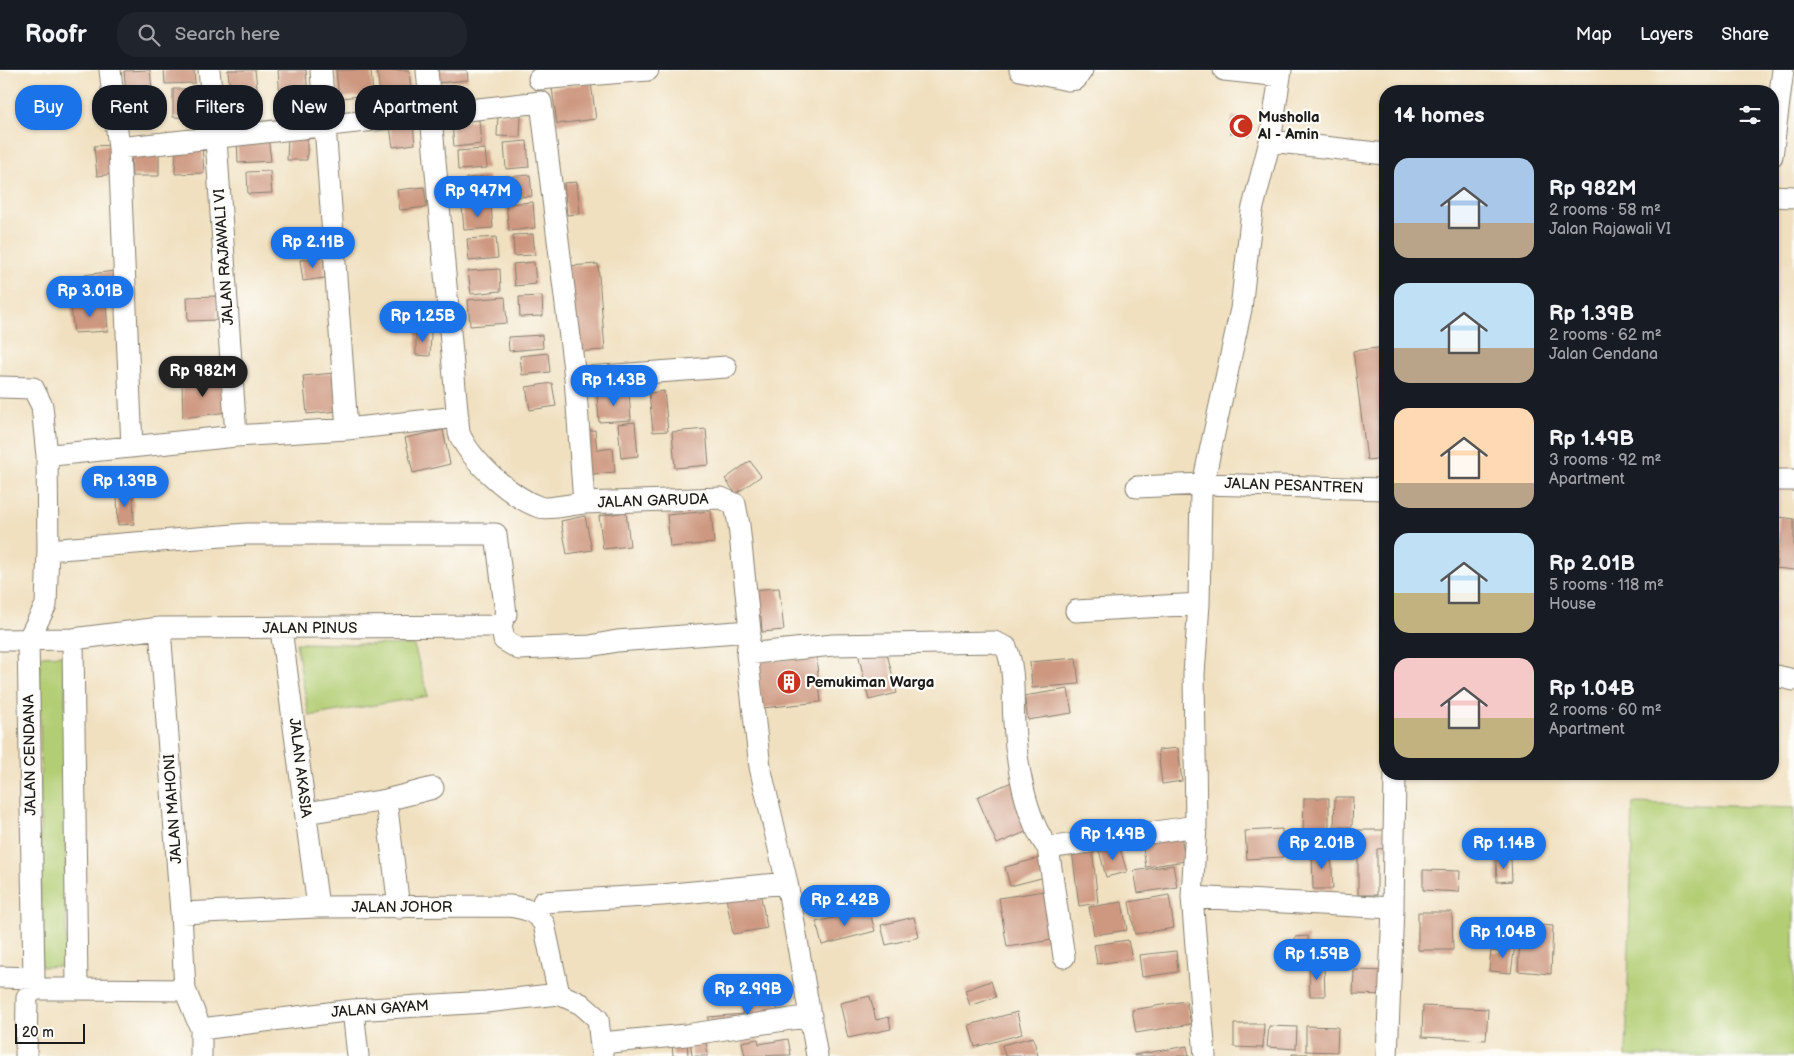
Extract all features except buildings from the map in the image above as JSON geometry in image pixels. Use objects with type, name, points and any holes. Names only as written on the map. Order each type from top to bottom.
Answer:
[{"type":"street","points":[[110,70],[119,148],[132,447]]},
{"type":"street","name":"JALAN RAJAWALI VI","points":[[208,70],[216,138],[236,436]]},
{"type":"street","points":[[321,70],[322,85]]},
{"type":"street","points":[[426,70],[427,85]]},
{"type":"street","points":[[539,75],[648,70]]},
{"type":"street","points":[[1020,70],[1068,80],[1076,79],[1082,70]]},
{"type":"street","points":[[1205,1056],[1192,897],[1196,826],[1194,674],[1199,604],[1199,520],[1202,489],[1241,309],[1252,211],[1270,141],[1281,73],[1224,70]]},
{"type":"street","points":[[1779,93],[1784,70]]},
{"type":"street","name":"JALAN GARUDA","points":[[539,75],[575,378],[584,503],[721,498],[735,504],[739,524],[750,631],[747,654],[760,768],[787,883],[817,1056]]},
{"type":"street","points":[[476,108],[541,102]]},
{"type":"street","points":[[119,148],[278,130]]},
{"type":"street","points":[[325,130],[347,429]]},
{"type":"street","points":[[432,130],[459,433],[465,448],[506,487],[540,508],[584,503]]},
{"type":"street","points":[[1270,141],[1379,153]]},
{"type":"street","points":[[1779,196],[1794,197]]},
{"type":"street","points":[[575,378],[726,366]]},
{"type":"street","name":"JALAN CENDANA","points":[[0,387],[33,388],[42,406],[50,456],[46,605],[28,640],[34,983],[27,997],[26,1056]]},
{"type":"street","points":[[50,456],[236,436],[347,429],[458,417]]},
{"type":"street","points":[[1779,480],[1794,480]]},
{"type":"street","name":"JALAN PESANTREN","points":[[1137,487],[1379,489]]},
{"type":"street","points":[[48,550],[248,534],[496,534],[506,614],[501,624],[504,640],[519,649],[590,646],[617,641],[750,631]]},
{"type":"street","points":[[1076,611],[1199,604]]},
{"type":"street","name":"JALAN PINUS","points":[[0,640],[74,639],[160,628],[491,626],[501,624]]},
{"type":"street","name":"JALAN MAHONI","points":[[160,628],[185,990],[201,1029]]},
{"type":"street","name":"JALAN AKASIA","points":[[281,628],[318,907]]},
{"type":"street","points":[[74,639],[77,989]]},
{"type":"street","points":[[747,654],[858,644],[994,642],[1006,647],[1012,660],[1014,725],[1021,771],[1032,821],[1038,835],[1048,848],[1064,958]]},
{"type":"street","points":[[1779,677],[1794,680]]},
{"type":"street","points":[[1387,1056],[1393,908],[1395,780]]},
{"type":"street","points":[[306,813],[386,800],[432,788]]},
{"type":"street","points":[[386,800],[399,908]]},
{"type":"street","points":[[1048,848],[1196,826]]},
{"type":"street","points":[[543,902],[787,883]]},
{"type":"street","points":[[1192,897],[1393,908]]},
{"type":"street","name":"JALAN JOHOR","points":[[181,913],[318,907],[509,906],[524,908],[539,916],[544,924],[559,994]]},
{"type":"street","points":[[0,977],[77,989],[185,990]]},
{"type":"street","points":[[559,994],[581,1004],[598,1020],[601,1050],[811,1016]]},
{"type":"street","name":"JALAN GAYAM","points":[[201,1029],[353,1010],[486,1002],[559,994]]},
{"type":"street","points":[[353,1010],[358,1056]]},
{"type":"street","points":[[201,1029],[201,1056]]},
{"type":"green space","points":[[296,643],[414,645],[428,696],[309,716]]},
{"type":"green space","points":[[65,655],[66,966],[41,967],[40,656]]},
{"type":"green space","points":[[1633,803],[1794,808],[1794,1056],[1626,1056]]},
{"type":"place","name":"Musholla Al - Amin","points":[[1241,126]]},
{"type":"place","name":"Pemukiman Warga","points":[[789,682]]}]
